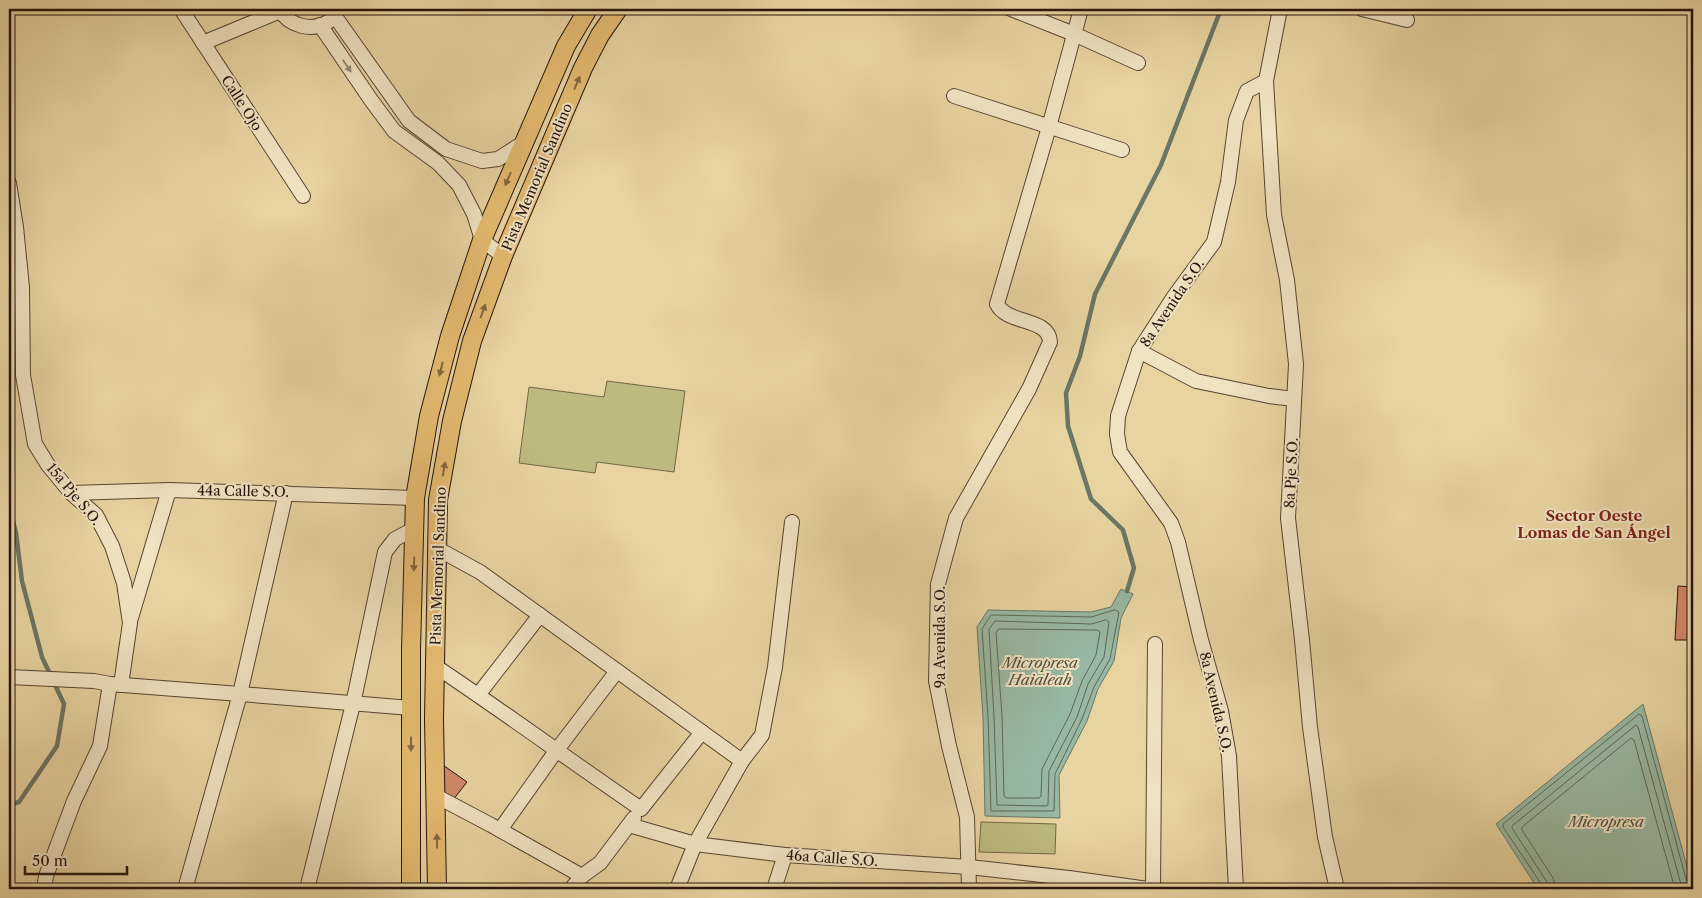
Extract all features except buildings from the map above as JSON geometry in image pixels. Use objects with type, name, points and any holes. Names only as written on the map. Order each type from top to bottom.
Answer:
[{"type":"main road","name":"Pista Memorial Sandino","points":[[411,889],[411,708],[415,498],[429,416],[450,336],[482,240],[566,46],[588,9]]},
{"type":"main road","name":"Pista Memorial Sandino","points":[[436,889],[434,719],[438,500],[452,421],[472,341],[503,256],[583,68],[600,34],[618,9]]},
{"type":"street","name":"Calle Ojo","points":[[181,9],[303,196]]},
{"type":"street","points":[[1010,9],[1074,34],[1138,63]]},
{"type":"street","points":[[1049,127],[1081,9]]},
{"type":"street","points":[[1266,80],[1280,9]]},
{"type":"street","points":[[1362,9],[1408,20]]},
{"type":"street","points":[[204,43],[280,10],[292,23],[309,28],[326,23],[337,12],[409,121],[446,150],[482,161],[498,159],[523,143]]},
{"type":"street","points":[[320,25],[394,131],[438,163],[459,186],[474,214],[482,240],[503,256]]},
{"type":"street","name":"8a Avenida S.O.","points":[[1236,889],[1229,756],[1221,711],[1201,640],[1178,542],[1171,523],[1120,452],[1117,434],[1118,416],[1139,351],[1172,298],[1214,242],[1228,182],[1236,120],[1247,91],[1266,80]]},
{"type":"street","name":"8a Pje S.O.","points":[[1266,80],[1274,215],[1287,280],[1296,364],[1288,518],[1310,726],[1325,837],[1337,889]]},
{"type":"street","points":[[954,96],[1122,150]]},
{"type":"street","name":"9a Avenida S.O.","points":[[969,889],[967,817],[948,746],[936,682],[938,584],[956,518],[1029,389],[1050,342],[1050,336],[1046,330],[1028,321],[1005,314],[997,304],[1049,127]]},
{"type":"street","points":[[438,163],[446,150]]},
{"type":"street","name":"15a Pje S.O.","points":[[9,183],[22,287],[23,375],[35,444],[48,464],[71,492],[96,515],[112,546],[124,583],[130,623],[100,746],[74,801],[46,876],[44,889]]},
{"type":"street","points":[[1139,351],[1196,381],[1269,396],[1294,398]]},
{"type":"street","points":[[130,623],[168,490]]},
{"type":"street","name":"44a Calle S.O.","points":[[71,492],[168,490],[286,492],[415,498]]},
{"type":"street","points":[[186,889],[240,694],[286,492]]},
{"type":"street","points":[[677,889],[695,844],[742,761],[762,735],[775,667],[792,522]]},
{"type":"street","points":[[307,889],[353,704],[385,552],[396,539],[414,529]]},
{"type":"street","points":[[438,549],[480,572],[742,761]]},
{"type":"street","points":[[478,695],[540,616]]},
{"type":"street","points":[[1154,889],[1155,644]]},
{"type":"street","points":[[435,666],[641,809]]},
{"type":"street","points":[[500,830],[556,751],[618,672]]},
{"type":"street","points":[[9,676],[411,708]]},
{"type":"street","points":[[572,889],[582,876],[600,863],[702,732]]},
{"type":"street","points":[[436,796],[582,876]]},
{"type":"street","name":"46a Calle S.O.","points":[[629,825],[695,844],[784,855],[969,867],[1069,884],[1148,889]]},
{"type":"street","points":[[774,889],[784,855]]},
{"type":"shaded area","points":[[607,381],[685,391],[674,472],[597,462],[595,473],[519,463],[529,387],[604,397]]},
{"type":"shaded area","points":[[981,822],[1056,824],[1055,854],[979,852]]},
{"type":"water","name":"Micropresa Haialeah","points":[[1121,589],[1133,594],[1121,618],[1114,661],[1098,689],[1087,721],[1059,775],[1060,818],[985,816],[983,717],[977,627],[988,610],[1091,612],[1111,607]]},
{"type":"water","name":"Micropresa","points":[[1643,704],[1693,889],[1538,889],[1496,824]]},
{"type":"waterway","points":[[1127,591],[1134,568],[1123,530],[1091,499],[1068,426],[1066,393],[1080,356],[1095,294],[1161,165],[1221,9]]},
{"type":"waterway","points":[[9,504],[16,533],[22,581],[42,657],[64,704],[57,746],[19,802],[9,805]]},
{"type":"district","name":"Sector Oeste Lomas de San Ángel","points":[[1594,524]]}]
